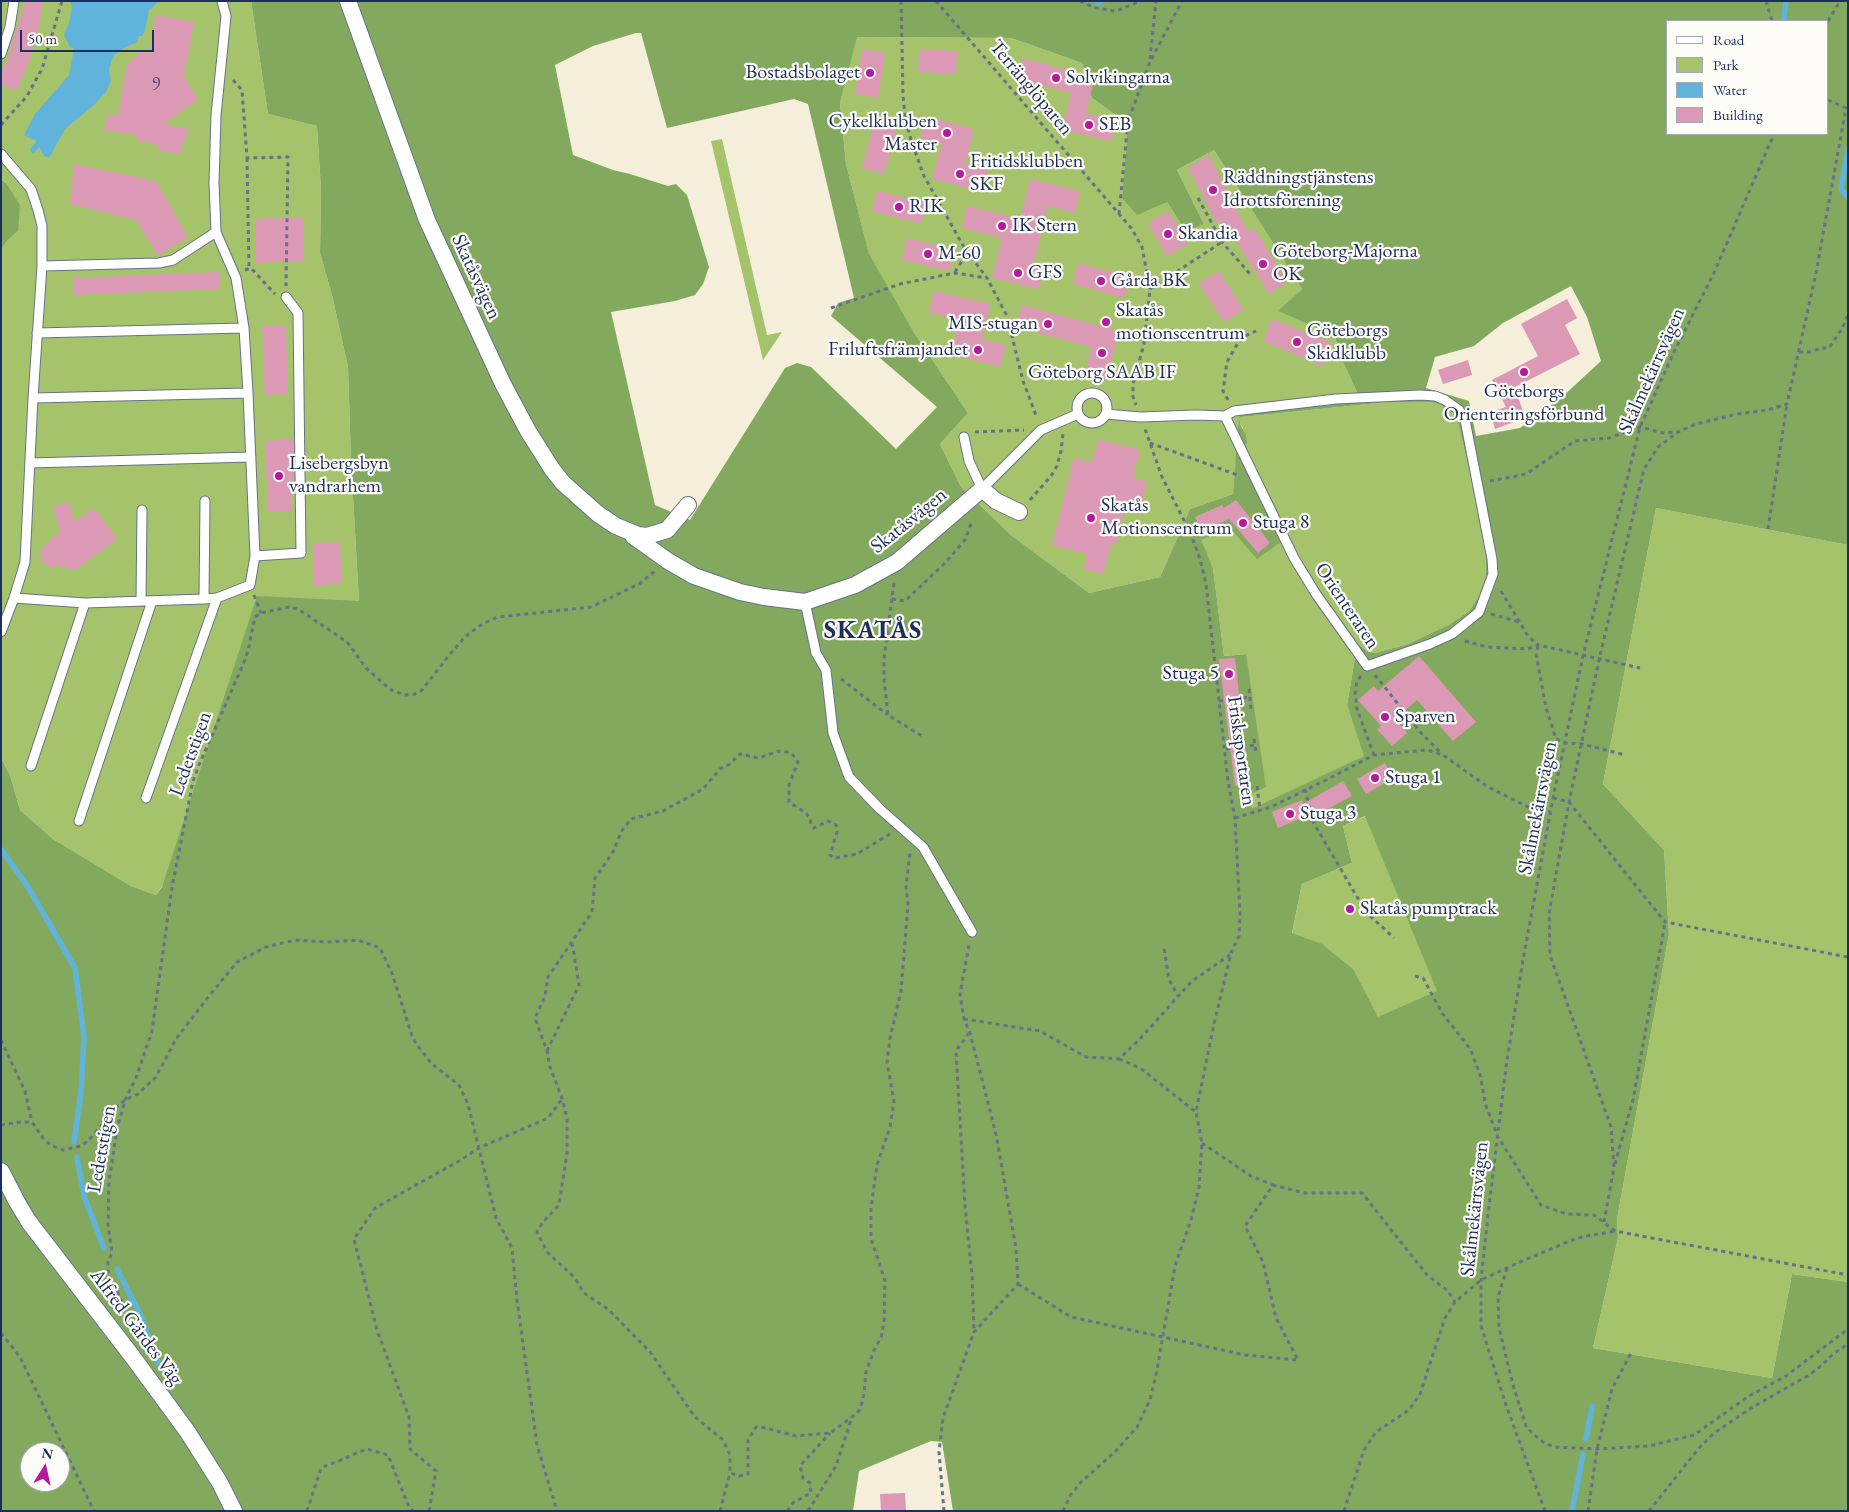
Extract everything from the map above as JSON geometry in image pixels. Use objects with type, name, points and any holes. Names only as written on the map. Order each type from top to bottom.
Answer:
[{"type":"street","name":"Skatåsvägen","points":[[348,1],[427,220],[502,384],[552,469],[563,483],[598,514],[668,561],[694,576],[740,592],[805,602],[855,585],[897,562],[977,493]]},
{"type":"street","points":[[977,493],[1018,512]]},
{"type":"street","name":"Skatåsvägen","points":[[627,532],[647,536],[662,532],[674,522],[688,505]]},
{"type":"street","name":"Alfred Gärdes Väg","points":[[1,1171],[16,1202],[29,1222],[182,1424],[220,1483],[234,1511]]},
{"type":"lane","points":[[1,54],[10,28],[14,1]]},
{"type":"lane","points":[[14,598],[85,602],[204,599],[217,598],[250,585],[256,556],[244,328],[236,278],[216,232],[214,173],[216,115],[226,16],[222,1]]},
{"type":"lane","points":[[1,154],[20,174],[31,190],[42,226],[42,266],[25,562],[1,632]]},
{"type":"lane","points":[[42,266],[158,263],[173,260],[216,232]]},
{"type":"lane","points":[[256,556],[301,553],[298,312],[286,298]]},
{"type":"lane","points":[[37,333],[244,328]]},
{"type":"lane","points":[[33,398],[248,393]]},
{"type":"lane","points":[[1091,393],[1101,396],[1106,404],[1106,414],[1099,421],[1089,422],[1078,414],[1077,404],[1083,396],[1091,393]]},
{"type":"lane","name":"Orienteraren","points":[[1420,395],[1435,396],[1451,403],[1459,410],[1465,420],[1492,559],[1493,574],[1478,612],[1452,634],[1430,644],[1367,666],[1316,594],[1294,558],[1226,416],[1234,411],[1336,399],[1420,395]]},
{"type":"lane","points":[[964,437],[968,461],[977,493],[1041,430],[1078,414]]},
{"type":"lane","points":[[1106,414],[1140,417],[1226,416]]},
{"type":"lane","points":[[30,463],[251,457]]},
{"type":"lane","points":[[204,599],[205,501]]},
{"type":"lane","points":[[142,510],[142,601]]},
{"type":"lane","points":[[146,798],[217,598]]},
{"type":"lane","points":[[79,821],[152,601]]},
{"type":"lane","points":[[30,766],[85,602]]},
{"type":"lane","points":[[805,602],[816,652],[826,670],[833,733],[849,777],[923,847],[972,932]]},
{"type":"path","points":[[1,125],[27,96],[42,69],[62,1]]},
{"type":"path","points":[[901,1],[903,95],[905,117],[911,140],[924,176],[968,252],[987,278],[1007,316],[1023,381],[1041,430],[984,430]]},
{"type":"path","name":"Terränglöparen","points":[[936,1],[1132,229],[1142,247],[1150,289],[1144,344],[1133,384],[1133,397],[1140,417]]},
{"type":"path","points":[[1080,1],[1096,8],[1116,11],[1141,1]]},
{"type":"path","points":[[1150,62],[1156,1]]},
{"type":"path","points":[[1119,214],[1128,121],[1150,62],[1182,1]]},
{"type":"path","points":[[1766,1],[1772,20]]},
{"type":"path","points":[[1829,20],[1840,1]]},
{"type":"path","points":[[220,76],[234,80],[242,90],[246,123],[249,269]]},
{"type":"path","points":[[1768,529],[1788,404],[1816,273],[1847,108],[1829,100]]},
{"type":"path","name":"Skålmekärrsvägen","points":[[1545,1511],[1506,1405],[1481,1326],[1481,1280],[1510,1038],[1553,798],[1583,656],[1640,428],[1674,352],[1714,273],[1774,135]]},
{"type":"path","points":[[233,273],[251,268],[278,297],[286,298],[288,157],[247,158]]},
{"type":"path","points":[[1198,198],[1222,242],[1250,274]]},
{"type":"path","points":[[1150,289],[1222,242]]},
{"type":"path","points":[[955,273],[968,252]]},
{"type":"path","points":[[831,308],[900,284],[955,273],[987,278]]},
{"type":"path","points":[[1799,352],[1829,348],[1843,327],[1848,315]]},
{"type":"path","points":[[1234,411],[1223,390],[1227,362],[1238,343],[1245,336],[1256,331]]},
{"type":"path","points":[[1614,1166],[1612,1127],[1550,955],[1549,914],[1569,802],[1599,660],[1644,469],[1658,447],[1678,432],[1696,424],[1738,414],[1768,410],[1788,404]]},
{"type":"path","name":"Frisksportaren","points":[[1140,417],[1162,477],[1190,532],[1200,559],[1206,584],[1228,782],[1235,818],[1260,810],[1374,755],[1427,750],[1442,755],[1488,787],[1534,810],[1551,812]]},
{"type":"path","points":[[1043,486],[1057,466],[1061,451],[1064,421]]},
{"type":"path","points":[[1477,483],[1526,474],[1575,441],[1608,438],[1640,428],[1663,433],[1678,432]]},
{"type":"path","points":[[1150,442],[1257,483]]},
{"type":"path","points":[[892,599],[905,601],[945,564],[965,540],[972,520],[977,493]]},
{"type":"path","points":[[888,715],[884,678],[897,562]]},
{"type":"path","points":[[250,585],[262,613],[289,607],[298,609],[347,642],[367,669],[391,690],[405,695],[415,694],[422,690],[466,636],[482,624],[498,617],[591,607],[639,584],[659,567]]},
{"type":"path","points":[[1493,574],[1497,585],[1528,636],[1538,645],[1640,668]]},
{"type":"path","points":[[1478,612],[1520,622]]},
{"type":"path","name":"Ledetstigen","points":[[136,1332],[108,1273],[108,1262],[112,1253],[108,1224],[109,1181],[117,1129],[125,1100],[136,1078],[152,1031],[172,887],[198,765],[245,659],[255,618],[262,613]]},
{"type":"path","points":[[1452,634],[1454,638],[1487,647],[1528,649],[1538,645]]},
{"type":"path","points":[[1538,645],[1536,654],[1546,708],[1556,739],[1566,743],[1582,744],[1625,755]]},
{"type":"path","points":[[1374,755],[1356,709],[1354,693],[1357,681],[1367,666],[1421,733],[1442,755]]},
{"type":"path","points":[[826,670],[888,715],[922,736]]},
{"type":"path","points":[[1249,689],[1251,709]]},
{"type":"path","points":[[1219,701],[1249,697]]},
{"type":"path","points":[[1254,738],[1256,753]]},
{"type":"path","points":[[1225,749],[1255,745]]},
{"type":"path","points":[[720,1511],[730,1473],[730,1455],[723,1440],[695,1417],[650,1352],[609,1310],[584,1293],[574,1277],[546,1252],[537,1232],[559,1204],[567,1154],[567,1119],[536,1018],[545,996],[548,977],[592,912],[596,878],[613,852],[621,832],[631,819],[663,811],[703,789],[721,768],[730,764],[740,754],[758,758],[779,751],[792,754],[798,762],[789,785],[790,802],[806,813],[814,828],[828,821],[836,825],[837,832],[830,855],[834,858],[857,854],[872,843],[902,828]]},
{"type":"path","points":[[1257,786],[1260,810]]},
{"type":"path","points":[[1306,789],[1313,822],[1366,912],[1394,938]]},
{"type":"path","points":[[1553,798],[1569,802],[1665,922],[1848,957]]},
{"type":"path","points":[[1063,1511],[1070,1496],[1081,1482],[1115,1452],[1137,1427],[1150,1400],[1175,1266],[1191,1220],[1199,1187],[1202,1143],[1196,1112],[1231,953],[1239,936],[1240,915],[1235,818]]},
{"type":"path","points":[[787,1511],[794,1502],[812,1493],[810,1483],[803,1478],[800,1466],[830,1433],[860,1410],[866,1372],[874,1350],[881,1338],[884,1322],[886,1282],[871,1238],[871,1208],[877,1164],[890,1128],[894,1101],[888,1062],[890,1038],[901,992],[908,904],[906,886],[912,837]]},
{"type":"path","points":[[1604,1222],[1614,1166],[1633,1100],[1665,922]]},
{"type":"path","points":[[972,932],[960,994],[964,1020],[970,1033],[996,1134],[1016,1248],[1018,1284],[974,1332]]},
{"type":"path","points":[[1,1040],[25,1091],[32,1122],[45,1142],[62,1150],[81,1146],[89,1140],[110,1114],[125,1100],[138,1094],[156,1078],[176,1039],[237,962],[266,947],[295,940],[328,942],[358,940],[380,948],[392,974],[412,1036],[417,1045],[432,1064],[459,1085],[468,1104],[496,1218],[512,1248],[516,1300],[537,1445],[557,1511]]},
{"type":"path","points":[[547,1051],[579,984],[572,942]]},
{"type":"path","points":[[1164,949],[1169,979],[1178,996]]},
{"type":"path","points":[[1119,1059],[1139,1040],[1191,982],[1231,953]]},
{"type":"path","points":[[1415,976],[1422,978],[1442,1013],[1471,1050],[1480,1075],[1486,1106],[1498,1137],[1541,1205],[1567,1214],[1594,1215],[1615,1231]]},
{"type":"path","points":[[964,1020],[1040,1031],[1086,1057],[1119,1059],[1140,1068],[1196,1112]]},
{"type":"path","points":[[944,1511],[939,1452],[944,1418],[974,1332],[972,1275],[964,1196],[956,1051],[970,1033]]},
{"type":"path","points":[[429,1511],[436,1471],[410,1449],[409,1417],[376,1330],[354,1239],[375,1208],[459,1162],[479,1148],[548,1118],[562,1098]]},
{"type":"path","points":[[1,1125],[32,1122]]},
{"type":"path","points":[[1202,1143],[1251,1176],[1273,1185],[1305,1193],[1362,1193],[1427,1274],[1448,1291],[1455,1302]]},
{"type":"path","points":[[1018,1284],[1071,1317],[1245,1355],[1298,1360],[1276,1318],[1263,1262],[1245,1226],[1273,1185]]},
{"type":"path","points":[[1344,1511],[1364,1450],[1376,1432],[1409,1410],[1420,1394],[1445,1318],[1455,1302],[1481,1280],[1577,1238],[1615,1231],[1848,1275]]},
{"type":"path","points":[[1507,1268],[1498,1298],[1499,1328],[1526,1426],[1532,1434],[1554,1447],[1597,1449],[1649,1446],[1694,1436],[1749,1396],[1786,1376],[1848,1329]]},
{"type":"path","points":[[1,1333],[20,1357],[94,1511]]},
{"type":"path","points":[[1649,1511],[1693,1454],[1713,1434],[1751,1408],[1808,1375],[1848,1344]]},
{"type":"path","points":[[1588,1511],[1597,1449],[1612,1389],[1630,1353]]},
{"type":"path","points":[[808,1511],[836,1466],[852,1417]]},
{"type":"path","points":[[730,1473],[740,1476],[748,1474],[748,1440],[756,1427],[796,1436],[830,1433]]},
{"type":"path","points":[[307,1511],[321,1468],[367,1449],[388,1455],[409,1507],[413,1511]]},
{"type":"green space","points":[[1,1],[251,1],[268,114],[317,126],[321,189],[320,253],[332,295],[348,367],[359,601],[156,895],[131,886],[53,839],[20,810],[10,775],[1,758],[1,249],[18,231],[6,183],[1,180]]},
{"type":"green space","points":[[251,1],[1848,1],[1848,545],[1656,508],[1603,784],[1664,850],[1669,934],[1617,1219],[1618,1238],[1593,1348],[1772,1378],[1792,1274],[1848,1282],[1848,1511],[953,1511],[942,1442],[931,1441],[859,1471],[853,1511],[1,1511],[1,758],[10,775],[20,810],[53,839],[131,886],[156,895],[162,887],[257,596],[359,601],[348,367],[332,295],[320,253],[321,189],[317,126],[268,114]],"holes":[[[641,33],[667,128],[794,99],[808,104],[854,298],[838,303],[831,316],[937,407],[896,449],[811,367],[797,363],[785,368],[690,520],[655,505],[611,312],[675,301],[695,295],[703,284],[709,267],[687,195],[676,184],[668,186],[613,170],[573,155],[555,65],[593,46]],[[857,37],[1011,38],[1082,63],[1092,98],[1128,124],[1122,198],[1137,215],[1167,202],[1186,232],[1204,224],[1177,170],[1214,150],[1302,289],[1278,311],[1335,336],[1340,356],[1357,392],[1240,406],[1233,494],[1190,509],[1160,577],[1089,593],[1011,535],[961,487],[940,444],[968,413],[915,334],[869,254],[846,164],[840,103]],[[1571,286],[1587,317],[1601,361],[1561,398],[1520,428],[1476,436],[1469,401],[1426,388],[1435,357],[1474,346],[1503,323]],[[1388,402],[1435,403],[1450,410],[1457,419],[1483,537],[1486,563],[1485,584],[1469,611],[1450,624],[1408,644],[1375,653],[1367,651],[1359,645],[1330,607],[1304,568],[1243,446],[1247,443],[1246,435],[1239,419],[1242,417]],[[1230,528],[1257,559],[1281,542],[1305,585],[1355,658],[1347,705],[1364,756],[1253,808],[1242,798],[1266,787],[1246,654],[1224,656],[1213,568],[1201,540]],[[1365,816],[1437,991],[1378,1017],[1354,970],[1322,944],[1292,933],[1302,884],[1352,863],[1343,826]]]},
{"type":"green space","name":"Skatås motionscentrum","points":[[856,37],[1011,38],[1082,63],[1092,98],[1128,124],[1122,198],[1167,202],[1186,232],[1204,224],[1177,170],[1214,150],[1302,289],[1279,311],[1335,336],[1340,356],[1357,392],[1240,406],[1239,419],[1242,417],[1388,402],[1435,403],[1450,410],[1457,419],[1470,473],[1483,537],[1486,563],[1485,584],[1469,611],[1450,624],[1408,644],[1375,653],[1367,651],[1359,645],[1330,607],[1304,568],[1243,446],[1243,428],[1240,424],[1233,494],[1190,509],[1160,577],[1089,593],[1011,535],[961,487],[940,444],[968,413],[915,334],[869,255],[846,164],[840,103]]},
{"type":"green space","points":[[722,139],[767,335],[782,332],[763,360],[711,141]]},
{"type":"green space","points":[[1,180],[6,183],[20,205],[18,231],[1,249]]},
{"type":"green space","points":[[1656,508],[1848,545],[1848,1282],[1792,1274],[1772,1378],[1593,1348],[1618,1238],[1617,1219],[1669,934],[1664,850],[1603,784]]},
{"type":"green space","points":[[1231,528],[1281,542],[1305,585],[1355,658],[1347,705],[1365,756],[1253,808],[1241,798],[1245,654],[1224,656],[1213,568],[1200,540]]},
{"type":"green space","name":"Skatås pumptrack","points":[[1366,816],[1438,991],[1378,1018],[1354,970],[1292,934],[1302,884],[1352,863],[1343,826]]},
{"type":"water","points":[[70,1],[159,1],[149,10],[145,30],[142,36],[139,36],[137,42],[113,56],[109,69],[111,80],[106,92],[95,104],[65,129],[49,158],[44,156],[36,141],[24,135],[35,114],[69,75],[74,49],[70,47],[64,35],[69,23],[72,6]]},
{"type":"building","points":[[26,1],[43,1],[38,30],[27,67],[16,91],[1,84],[1,74],[12,49],[10,48]]},
{"type":"building","points":[[156,15],[194,22],[184,77],[198,99],[164,124],[188,129],[180,154],[158,150],[158,145],[136,140],[137,135],[104,130],[108,114],[118,116],[126,66],[139,52],[149,53]]},
{"type":"building","name":"Bostadsbolaget","points":[[862,49],[885,53],[878,98],[855,94]]},
{"type":"building","points":[[919,49],[957,51],[956,74],[918,72]]},
{"type":"building","points":[[1022,58],[1095,77],[1086,113],[1116,120],[1111,141],[1062,130],[1071,93],[1017,78]]},
{"type":"building","points":[[926,116],[974,129],[965,164],[988,170],[982,192],[932,179],[942,143],[920,138]]},
{"type":"building","points":[[875,120],[897,126],[884,174],[862,168]]},
{"type":"building","points":[[1209,155],[1248,232],[1254,228],[1287,282],[1269,294],[1223,221],[1217,224],[1188,167]]},
{"type":"building","points":[[74,164],[156,181],[188,237],[158,256],[136,220],[70,204]]},
{"type":"building","points":[[1030,179],[1080,191],[1075,213],[1048,206],[1033,265],[1044,267],[1039,289],[992,278],[1002,238],[962,228],[967,206],[1020,219]]},
{"type":"building","name":"RIK","points":[[877,191],[927,203],[921,224],[872,211]]},
{"type":"building","name":"Skandia","points":[[1168,211],[1188,244],[1167,256],[1148,223]]},
{"type":"building","points":[[303,217],[303,261],[256,263],[255,219]]},
{"type":"building","name":"M-60","points":[[907,238],[955,249],[949,271],[902,260]]},
{"type":"building","name":"Gårda BK","points":[[1078,263],[1130,277],[1124,298],[1073,284]]},
{"type":"building","points":[[1219,271],[1244,310],[1224,322],[1199,283]]},
{"type":"building","points":[[219,272],[219,289],[73,295],[73,278]]},
{"type":"building","points":[[934,291],[990,304],[982,339],[1006,345],[1000,367],[951,354],[959,320],[929,312]]},
{"type":"building","points":[[1567,299],[1577,318],[1565,325],[1580,354],[1515,387],[1525,418],[1495,429],[1490,412],[1506,407],[1492,380],[1538,356],[1521,324]]},
{"type":"building","points":[[1022,305],[1119,331],[1107,380],[1085,374],[1091,347],[1016,327]]},
{"type":"building","name":"Göteborgs Skidklubb","points":[[1272,319],[1332,343],[1322,366],[1263,341]]},
{"type":"building","points":[[262,325],[286,325],[288,394],[265,395]]},
{"type":"building","points":[[1468,360],[1472,375],[1443,384],[1438,370]]},
{"type":"building","name":"Lisebergsbyn vandrarhem","points":[[293,439],[294,493],[292,493],[292,511],[268,512],[265,441]]},
{"type":"building","name":"Skatås Motionscentrum","points":[[1098,439],[1140,450],[1133,478],[1147,482],[1142,504],[1127,500],[1116,545],[1111,544],[1103,574],[1084,569],[1087,554],[1052,545],[1074,458],[1092,462]]},
{"type":"building","name":"Stuga 8","points":[[1236,500],[1270,543],[1258,553],[1229,519],[1202,532],[1195,517],[1222,505],[1224,508]]},
{"type":"building","points":[[69,502],[74,522],[94,508],[117,539],[75,570],[55,565],[51,569],[47,564],[42,564],[43,558],[39,553],[43,550],[45,544],[60,532],[53,507]]},
{"type":"building","points":[[340,542],[342,584],[314,585],[313,543]]},
{"type":"building","points":[[1419,656],[1476,722],[1453,741],[1417,700],[1395,719],[1407,733],[1392,746],[1377,729],[1381,726],[1358,700],[1374,686],[1378,691]]},
{"type":"building","points":[[1235,658],[1249,784],[1235,786],[1219,659]]},
{"type":"building","name":"Stuga 1","points":[[1385,763],[1393,778],[1366,794],[1357,779]]},
{"type":"building","points":[[1343,781],[1352,796],[1324,811],[1323,809],[1278,828],[1272,812],[1302,800],[1303,804]]},
{"type":"building","points":[[905,1493],[906,1511],[881,1511],[880,1494]]},
{"type":"waterway","points":[[1097,1],[1099,3],[1101,1]]},
{"type":"waterway","points":[[1784,18],[1786,1]]},
{"type":"waterway","points":[[33,150],[38,144]]},
{"type":"waterway","points":[[1848,149],[1841,189],[1848,197]]},
{"type":"waterway","points":[[1,849],[28,887],[75,968],[84,1037],[81,1092],[74,1142]]},
{"type":"waterway","points":[[77,1157],[84,1196],[104,1248]]},
{"type":"waterway","points":[[117,1269],[140,1314],[158,1363]]},
{"type":"waterway","points":[[1586,1439],[1592,1406]]},
{"type":"waterway","points":[[1572,1511],[1583,1454]]},
{"type":"place","name":"Bostadsbolaget","points":[[870,73]]},
{"type":"place","name":"Solvikingarna","points":[[1056,78]]},
{"type":"place","name":"SEB","points":[[1089,125]]},
{"type":"place","name":"Cykelklubben Master","points":[[947,133]]},
{"type":"place","name":"Fritidsklubben SKF","points":[[960,174]]},
{"type":"place","name":"Räddningstjänstens Idrottsförening","points":[[1213,190]]},
{"type":"place","name":"RIK","points":[[899,207]]},
{"type":"place","name":"IK Stern","points":[[1002,226]]},
{"type":"place","name":"Skandia","points":[[1168,234]]},
{"type":"place","name":"M-60","points":[[928,254]]},
{"type":"place","name":"Göteborg-Majorna OK","points":[[1263,264]]},
{"type":"place","name":"GFS","points":[[1018,273]]},
{"type":"place","name":"Gårda BK","points":[[1101,281]]},
{"type":"place","name":"Skatås motionscentrum","points":[[1106,322]]},
{"type":"place","name":"MIS-stugan","points":[[1048,324]]},
{"type":"place","name":"Göteborgs Skidklubb","points":[[1297,342]]},
{"type":"place","name":"Friluftsfrämjandet","points":[[978,350]]},
{"type":"place","name":"Göteborg SAAB IF","points":[[1102,353]]},
{"type":"place","name":"Göteborgs Orienteringsförbund","points":[[1524,372]]},
{"type":"place","name":"Lisebergsbyn vandrarhem","points":[[279,476]]},
{"type":"place","name":"Skatås Motionscentrum","points":[[1091,518]]},
{"type":"place","name":"Stuga 8","points":[[1243,523]]},
{"type":"place","name":"Stuga 5","points":[[1229,674]]},
{"type":"place","name":"Sparven","points":[[1385,717]]},
{"type":"place","name":"Stuga 1","points":[[1375,778]]},
{"type":"place","name":"Stuga 3","points":[[1290,814]]},
{"type":"place","name":"Skatås pumptrack","points":[[1350,909]]},
{"type":"district","name":"SKATÅS","points":[[873,631]]}]
